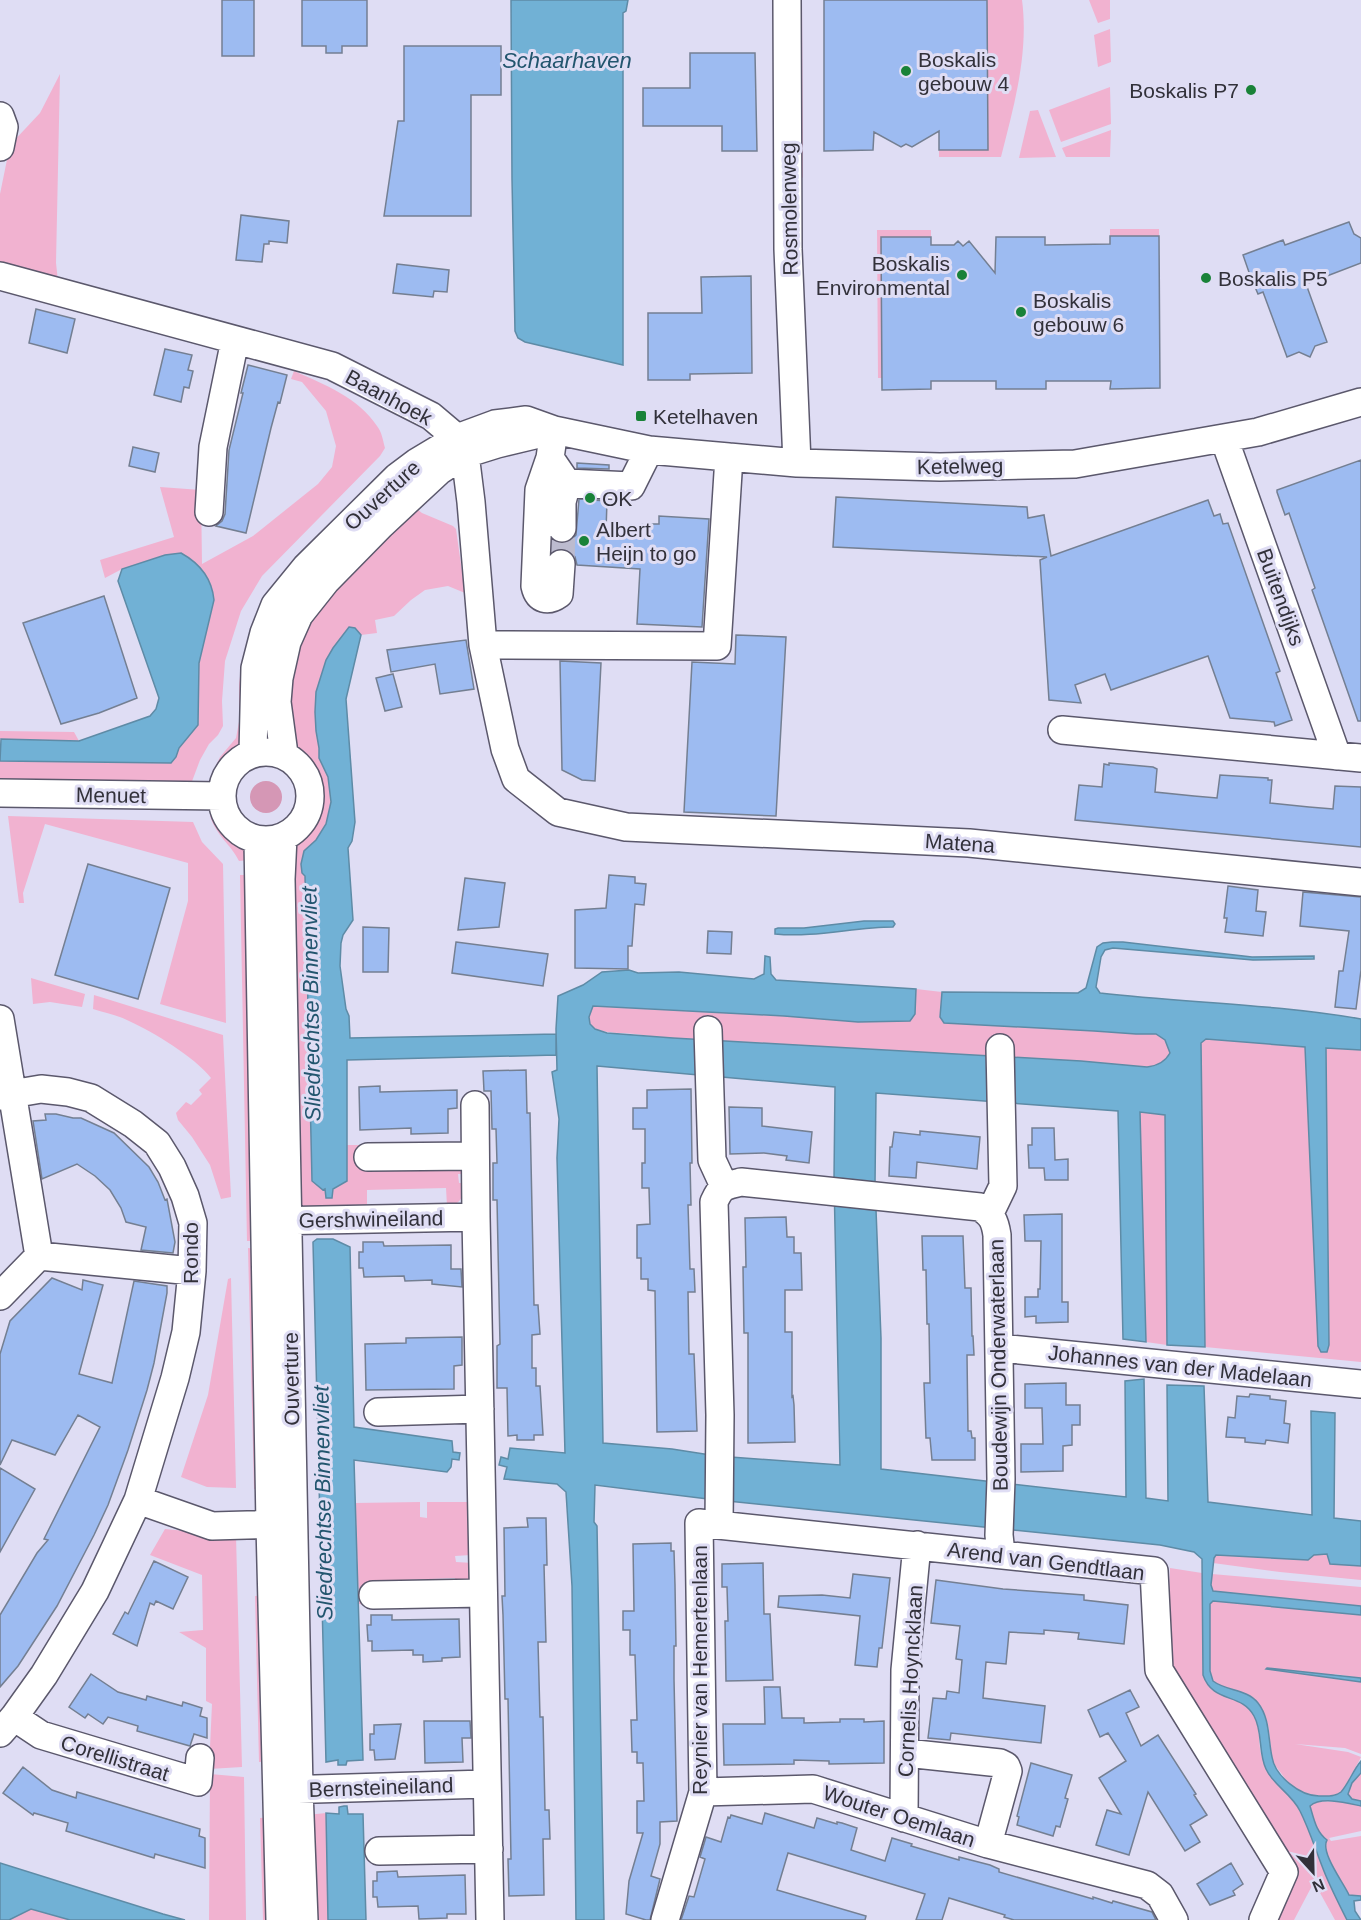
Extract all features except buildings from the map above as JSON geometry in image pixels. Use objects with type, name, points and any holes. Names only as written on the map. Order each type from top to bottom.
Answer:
[{"type":"street","name":"Rosmolenweg","points":[[787,0],[788,249],[797,463]]},
{"type":"street","points":[[0,116],[4,127],[0,147]]},
{"type":"street","name":"Baanhoek","points":[[0,276],[332,366],[431,416],[461,446]]},
{"type":"street","points":[[209,512],[213,447],[235,340]]},
{"type":"street","name":"Ketelweg","points":[[554,430],[649,450],[797,463],[940,467],[1075,464],[1258,432],[1361,402]]},
{"type":"street","points":[[554,430],[550,458],[539,490],[536,594],[548,599],[559,594],[561,564]]},
{"type":"street","name":"Ouverture","points":[[253,753],[255,668],[264,633],[275,605],[306,567],[398,477],[417,462],[461,446],[497,444],[554,430]]},
{"type":"street","name":"Buitendijks","points":[[1062,730],[1349,757],[1224,438]]},
{"type":"street","points":[[461,446],[471,502],[483,645],[717,646],[729,457]]},
{"type":"street","name":"Ouverture","points":[[284,754],[277,702],[279,678],[287,642],[299,615],[326,581],[461,446]]},
{"type":"street","points":[[567,483],[631,486],[649,450]]},
{"type":"street","points":[[550,458],[567,483],[562,502],[562,528]]},
{"type":"street","name":"Matena","points":[[483,645],[505,749],[516,779],[558,812],[626,826],[969,843],[1361,882]]},
{"type":"street","points":[[270,751],[284,754],[304,771],[311,796],[309,809],[295,830],[270,839],[247,836],[231,822],[225,812],[222,796],[223,784],[234,765],[244,757],[253,753],[270,751]]},
{"type":"street","name":"Menuet","points":[[0,793],[222,796]]},
{"type":"street","name":"Ouverture","points":[[270,839],[287,1790],[280,1920]]},
{"type":"street","points":[[0,1019],[6,1095],[39,1256]]},
{"type":"street","points":[[708,1029],[712,1160],[724,1186],[714,1202],[720,1453],[713,1517]]},
{"type":"street","points":[[990,1213],[1003,1186],[1000,1048]]},
{"type":"street","name":"Rondo","points":[[6,1095],[41,1089],[68,1092],[91,1098],[133,1124],[157,1143],[172,1167],[185,1196],[193,1223],[192,1271],[186,1332],[175,1378],[138,1500],[95,1591],[44,1675],[7,1725]]},
{"type":"street","points":[[475,1105],[490,1920]]},
{"type":"street","points":[[369,1157],[476,1156]]},
{"type":"street","name":"Boudewijn Onderwaterlaan","points":[[724,1186],[741,1182],[980,1208],[990,1213],[995,1222],[997,1235],[1000,1348],[1000,1544]]},
{"type":"street","name":"Gershwineiland","points":[[276,1221],[476,1217]]},
{"type":"street","points":[[39,1256],[192,1271]]},
{"type":"street","points":[[0,1296],[39,1256]]},
{"type":"street","name":"Johannes van der Madelaan","points":[[1000,1348],[1361,1384]]},
{"type":"street","points":[[378,1412],[480,1409]]},
{"type":"street","points":[[138,1500],[212,1526],[282,1525]]},
{"type":"street","name":"Arend van Gendtlaan","points":[[713,1517],[917,1545],[1000,1544],[1154,1571],[1159,1670],[1284,1872],[1263,1920]]},
{"type":"street","name":"Reynier van Hemertenlaan","points":[[665,1920],[703,1792],[713,1517]]},
{"type":"street","name":"Cornelis Hoyncklaan","points":[[904,1818],[906,1670],[917,1545]]},
{"type":"street","points":[[373,1595],[483,1593]]},
{"type":"street","name":"Corellistraat","points":[[7,1725],[198,1782],[200,1758]]},
{"type":"street","name":"Wouter Oemlaan","points":[[906,1753],[1000,1763],[1006,1766],[1008,1771],[988,1844]]},
{"type":"street","name":"Bernsteineiland","points":[[287,1790],[486,1784]]},
{"type":"street","name":"Wouter Oemlaan","points":[[703,1792],[813,1789],[988,1844],[1147,1885],[1160,1895],[1174,1920]]},
{"type":"street","name":"Ouverture","points":[[287,1790],[304,1920]]},
{"type":"street","points":[[378,1851],[489,1849]]},
{"type":"shaded area","points":[[797,0],[802,0],[803,178],[798,173]]},
{"type":"shaded area","points":[[987,0],[1022,0],[1024,20],[1019,79],[1001,157],[939,157],[939,150],[988,150]]},
{"type":"shaded area","points":[[1089,0],[1110,0],[1110,19],[1098,23]]},
{"type":"shaded area","points":[[1110,29],[1111,62],[1098,67],[1094,35]]},
{"type":"shaded area","points":[[60,74],[56,263],[59,290],[4,268],[0,263],[0,194],[10,145],[40,113]]},
{"type":"shaded area","points":[[1110,87],[1111,124],[1061,142],[1049,110]]},
{"type":"shaded area","points":[[1038,110],[1056,157],[1019,158],[1030,111]]},
{"type":"shaded area","points":[[1111,130],[1110,157],[1066,157],[1062,148]]},
{"type":"shaded area","points":[[1110,229],[1159,229],[1159,236],[1110,236]]},
{"type":"shaded area","points":[[877,230],[931,230],[931,237],[882,378],[878,378]]},
{"type":"shaded area","points":[[294,371],[340,393],[361,407],[379,428],[385,448],[380,456],[262,576],[241,611],[225,661],[223,726],[200,760],[191,784],[0,783],[0,761],[171,763],[176,757],[179,748],[198,725],[199,663],[214,600],[165,555],[122,569],[105,578],[100,560],[174,537],[160,487],[201,490],[202,564],[253,536],[318,484],[332,467],[336,446],[326,411],[302,382],[291,379]]},
{"type":"shaded area","points":[[412,505],[422,513],[456,529],[465,593],[448,586],[425,590],[394,616],[375,620],[377,633],[361,635],[355,628],[349,627],[326,660],[316,692],[315,712],[319,758],[328,777],[331,802],[326,824],[316,840],[304,851],[302,873],[305,876],[325,1189],[333,1190],[347,1181],[347,1145],[363,1145],[363,1161],[460,1160],[464,1174],[458,1174],[459,1183],[464,1183],[463,1192],[459,1202],[447,1206],[446,1188],[367,1190],[367,1208],[312,1209],[297,1203],[286,863],[295,838],[307,826],[312,816],[316,794],[315,782],[309,770],[292,750],[285,687],[311,614]]},
{"type":"shaded area","points":[[253,626],[240,749],[213,777],[212,774],[220,757],[236,738],[242,662]]},
{"type":"shaded area","points":[[0,731],[74,732],[79,741],[0,739]]},
{"type":"shaded area","points":[[266,781],[278,785],[282,797],[278,809],[266,813],[254,809],[250,797],[254,785]]},
{"type":"shaded area","points":[[212,815],[234,835],[249,860],[239,861],[216,829],[210,816]]},
{"type":"shaded area","points":[[8,816],[193,822],[202,842],[223,864],[226,1023],[160,1004],[188,901],[188,863],[45,824],[23,893],[24,903],[19,903]]},
{"type":"shaded area","points":[[240,875],[251,875],[260,1241],[247,1241]]},
{"type":"shaded area","points":[[31,978],[85,994],[82,1007],[50,1002],[33,1004]]},
{"type":"shaded area","points":[[916,989],[942,992],[940,1016],[1114,1033],[1156,1033],[1165,1040],[1170,1053],[1160,1063],[1147,1067],[1081,1061],[668,1038],[600,1031],[588,1023],[588,1016],[593,1006],[858,1022],[915,1014]]},
{"type":"shaded area","points":[[94,995],[223,1035],[231,1197],[221,1199],[210,1165],[178,1120],[176,1113],[186,1102],[191,1105],[202,1094],[199,1090],[211,1078],[195,1062],[161,1038],[125,1019],[93,1009]]},
{"type":"shaded area","points":[[1206,1039],[1305,1047],[1318,1346],[1321,1352],[1327,1352],[1329,1345],[1326,1047],[1361,1050],[1361,1362],[1205,1347],[1199,1049],[1201,1043]]},
{"type":"shaded area","points":[[1140,1112],[1165,1114],[1167,1345],[1146,1342]]},
{"type":"shaded area","points":[[248,1248],[260,1249],[265,1489],[254,1489]]},
{"type":"shaded area","points":[[231,1278],[236,1488],[207,1487],[181,1477],[208,1395],[228,1279]]},
{"type":"shaded area","points":[[420,1502],[420,1517],[427,1518],[427,1502],[469,1502],[471,1555],[455,1556],[456,1562],[473,1563],[471,1583],[456,1586],[455,1578],[381,1581],[381,1589],[372,1605],[359,1604],[355,1503]]},
{"type":"shaded area","points":[[165,1529],[236,1536],[242,1767],[209,1769],[212,1704],[206,1701],[206,1648],[179,1632],[203,1630],[202,1575],[150,1555]]},
{"type":"shaded area","points":[[1327,1554],[1330,1564],[1361,1566],[1361,1580],[1213,1563],[1216,1555],[1308,1560],[1314,1555]]},
{"type":"shaded area","points":[[1170,1568],[1202,1573],[1203,1675],[1213,1690],[1240,1702],[1255,1717],[1265,1764],[1303,1817],[1347,1920],[1335,1920],[1314,1882],[1294,1920],[1276,1920],[1292,1881],[1171,1670],[1167,1640]]},
{"type":"shaded area","points":[[1212,1574],[1361,1587],[1361,1606],[1213,1591]]},
{"type":"shaded area","points":[[267,1595],[272,1761],[259,1762],[255,1596]]},
{"type":"shaded area","points":[[1213,1601],[1361,1615],[1361,1678],[1335,1674],[1328,1678],[1361,1682],[1361,1754],[1345,1748],[1295,1744],[1348,1752],[1361,1757],[1340,1793],[1332,1796],[1316,1796],[1303,1792],[1291,1784],[1273,1761],[1266,1717],[1261,1710],[1243,1693],[1223,1688],[1213,1682],[1209,1645],[1210,1604]]},
{"type":"shaded area","points":[[1361,1773],[1361,1801],[1352,1799],[1348,1794],[1352,1783]]},
{"type":"shaded area","points":[[210,1774],[244,1777],[246,1920],[209,1920]]},
{"type":"shaded area","points":[[1317,1801],[1342,1802],[1361,1806],[1361,1831],[1329,1838],[1331,1841],[1361,1836],[1361,1896],[1349,1895],[1329,1859],[1326,1852],[1326,1838],[1317,1829],[1310,1806]]},
{"type":"shaded area","points":[[326,1813],[328,1920],[310,1920],[307,1815]]},
{"type":"shaded area","points":[[272,1817],[275,1920],[263,1920],[260,1818]]},
{"type":"shaded area","points":[[31,1909],[36,1910],[70,1920],[9,1920]]},
{"type":"water","name":"Schaarhaven","points":[[511,0],[628,0],[626,11],[623,13],[623,365],[525,342],[518,338],[515,331]]},
{"type":"water","points":[[181,553],[204,572],[211,585],[214,600],[199,663],[198,725],[179,748],[171,763],[0,761],[1,739],[79,741],[150,716],[156,709],[159,698],[118,581],[122,569],[165,555]]},
{"type":"water","name":"Sliedrechtse Binnenvliet","points":[[349,627],[355,628],[361,635],[346,699],[355,822],[352,841],[348,848],[353,920],[343,935],[340,966],[349,1016],[350,1038],[556,1034],[556,1055],[347,1060],[347,1181],[333,1189],[332,1198],[326,1198],[325,1189],[323,1190],[312,1181],[305,876],[302,873],[301,864],[304,851],[316,840],[326,824],[331,802],[328,777],[319,758],[315,712],[316,692],[326,660]]},
{"type":"water","points":[[864,921],[893,921],[895,924],[893,927],[820,934],[775,934],[775,929],[778,928],[804,928]]},
{"type":"water","points":[[1123,942],[1252,957],[1314,956],[1314,959],[1253,960],[1113,948],[1105,950],[1101,957],[1096,987],[1100,993],[1296,1010],[1361,1019],[1361,1050],[1326,1048],[1329,1345],[1327,1352],[1321,1352],[1318,1346],[1305,1047],[1206,1039],[1201,1043],[1205,1347],[1167,1345],[1165,1115],[1140,1112],[1146,1342],[1123,1339],[1118,1111],[876,1093],[875,1184],[881,1338],[881,1469],[1126,1497],[1125,1381],[1144,1379],[1146,1498],[1168,1501],[1167,1385],[1204,1386],[1208,1502],[1312,1515],[1311,1411],[1335,1413],[1334,1518],[1361,1521],[1361,1566],[1330,1564],[1327,1554],[1314,1555],[1308,1560],[1216,1555],[1211,1585],[1213,1591],[1361,1606],[1361,1615],[1213,1601],[1210,1604],[1210,1671],[1213,1681],[1248,1695],[1258,1703],[1267,1722],[1274,1764],[1283,1778],[1297,1789],[1312,1795],[1336,1795],[1344,1788],[1361,1761],[1361,1773],[1352,1783],[1348,1794],[1352,1799],[1361,1801],[1361,1806],[1321,1801],[1310,1806],[1318,1829],[1327,1840],[1329,1859],[1349,1895],[1361,1896],[1361,1900],[1354,1901],[1355,1911],[1361,1920],[1347,1920],[1297,1805],[1269,1775],[1262,1756],[1259,1729],[1254,1716],[1242,1704],[1213,1690],[1203,1675],[1202,1559],[1194,1552],[1160,1545],[708,1499],[595,1485],[604,1920],[576,1920],[572,1586],[566,1492],[557,1484],[504,1479],[507,1467],[499,1465],[501,1457],[508,1459],[510,1448],[565,1453],[557,1158],[559,1119],[552,1072],[557,1070],[558,996],[583,985],[602,972],[629,970],[638,973],[679,972],[754,979],[764,974],[765,956],[770,957],[771,974],[776,980],[916,989],[915,1014],[910,1021],[858,1022],[593,1006],[589,1017],[590,1024],[595,1029],[607,1033],[673,1038],[1081,1061],[1147,1067],[1157,1065],[1170,1053],[1165,1040],[1156,1034],[944,1023],[940,1017],[942,992],[1078,993],[1086,988],[1097,947],[1103,943]],"holes":[[[597,1066],[835,1087],[834,1180],[840,1465],[717,1456],[672,1449],[603,1443]]]},
{"type":"water","name":"Sliedrechtse Binnenvliet","points":[[317,1239],[333,1239],[350,1247],[354,1427],[452,1441],[453,1452],[460,1453],[459,1460],[452,1459],[451,1467],[447,1472],[354,1460],[363,1760],[347,1761],[346,1765],[338,1765],[338,1760],[326,1762],[313,1242]]},
{"type":"water","points":[[1266,1669],[1361,1678],[1361,1682]]},
{"type":"water","points":[[347,1806],[348,1814],[363,1814],[366,1920],[328,1920],[326,1813],[339,1814],[339,1807]]},
{"type":"water","points":[[0,1863],[185,1920],[70,1920],[31,1909],[9,1920],[0,1920]]},
{"type":"tunnel","points":[[561,564],[562,528]]},
{"type":"place","name":"Boskalis gebouw 4","points":[[906,71]]},
{"type":"place","name":"Boskalis P7","points":[[1251,90]]},
{"type":"place","name":"Boskalis Environmental","points":[[962,275]]},
{"type":"place","name":"Boskalis P5","points":[[1206,278]]},
{"type":"place","name":"Boskalis gebouw 6","points":[[1021,312]]},
{"type":"place","name":"Ketelhaven","points":[[641,416]]},
{"type":"place","name":"OK","points":[[590,498]]},
{"type":"place","name":"Albert Heijn to go","points":[[584,541]]}]
